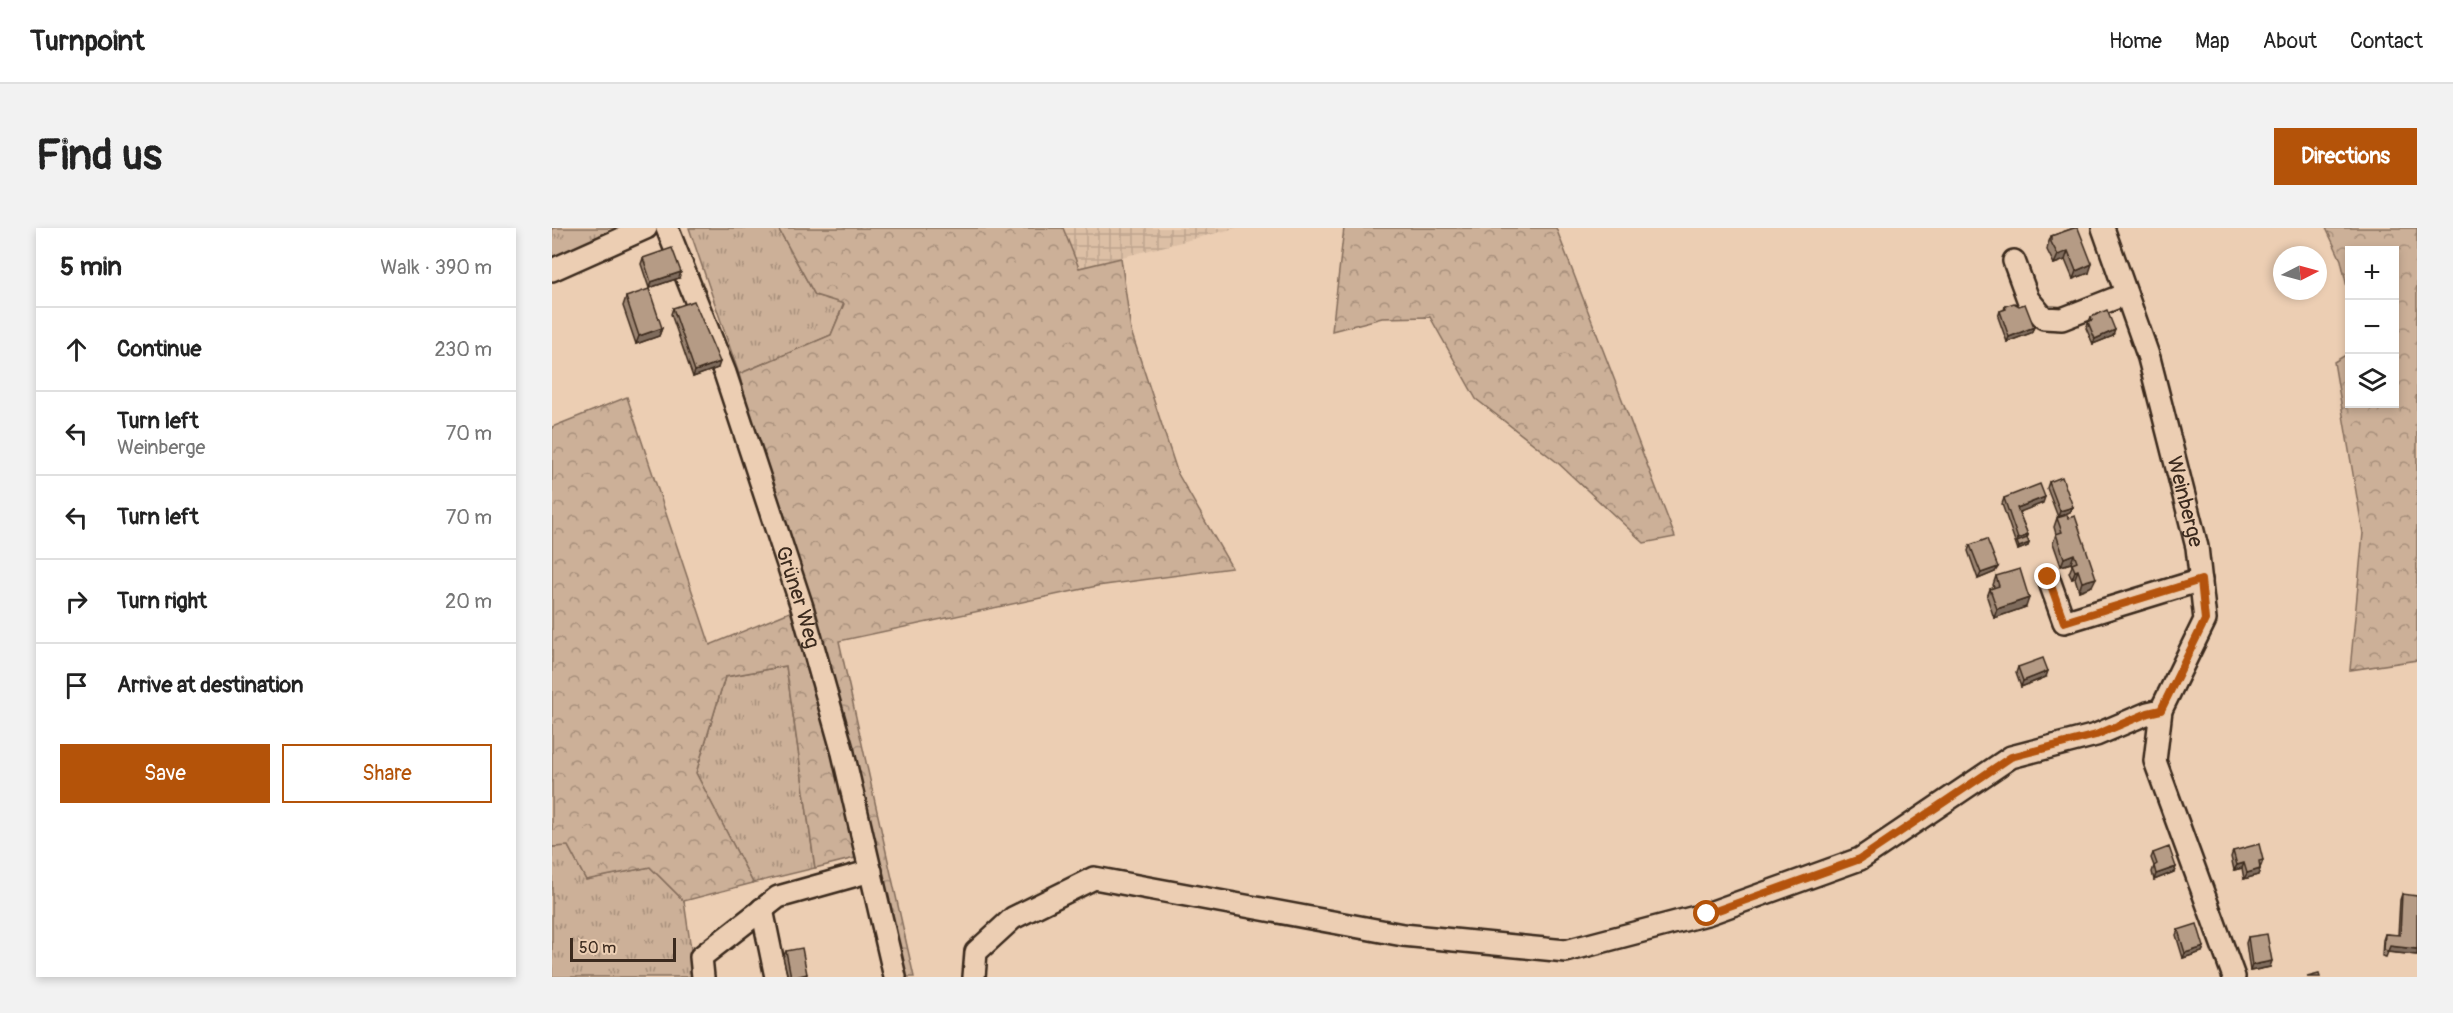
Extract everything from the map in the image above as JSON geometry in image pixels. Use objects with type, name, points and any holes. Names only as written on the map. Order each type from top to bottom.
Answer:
[{"type":"street","points":[[552,270],[646,228]]},
{"type":"street","name":"Grüner Weg","points":[[667,228],[725,373],[802,607],[843,753],[895,977]]},
{"type":"street","name":"Weinberge","points":[[2103,228],[2149,358],[2197,548],[2205,620],[2161,710],[2155,761],[2234,977]]},
{"type":"street","points":[[2014,261],[2028,299],[2044,318],[2062,319],[2126,294]]},
{"type":"street","points":[[2048,577],[2064,622],[2201,580]]},
{"type":"street","points":[[974,977],[976,952],[1013,918],[1094,878],[1403,935],[1566,951],[1707,914],[1860,859],[2011,757],[2096,735],[2148,713],[2161,710]]},
{"type":"street","points":[[703,977],[701,957],[778,897],[871,871]]},
{"type":"street","points":[[762,909],[776,977]]},
{"type":"shaded area","points":[[1063,228],[1236,228],[1079,268]]},
{"type":"green space","points":[[552,228],[646,228],[552,270]]},
{"type":"green space","points":[[689,228],[778,228],[815,295],[844,303],[831,335],[739,374]]},
{"type":"green space","points":[[778,228],[1063,228],[1079,268],[1121,258],[1131,331],[1178,474],[1232,568],[1097,586],[839,641],[914,977],[888,977],[859,857],[815,868],[786,666],[725,677],[696,773],[753,883],[684,901],[650,867],[586,880],[568,846],[552,847],[552,427],[627,397],[710,645],[802,607],[739,374],[831,335],[844,304],[815,295]]},
{"type":"green space","points":[[1344,228],[1556,228],[1675,537],[1644,543],[1558,463],[1476,399],[1430,317],[1382,318],[1332,331]]},
{"type":"green space","points":[[2326,228],[2417,228],[2417,660],[2350,670],[2363,533],[2334,362],[2345,355],[2345,408],[2399,408],[2399,246],[2345,246],[2345,278],[2341,260]]},
{"type":"green space","points":[[786,666],[815,868],[753,883],[696,773],[725,677]]},
{"type":"green space","points":[[568,846],[586,880],[650,867],[684,901],[695,977],[552,977],[552,847]]},
{"type":"building","points":[[2078,228],[2092,264],[2076,271],[2068,251],[2058,255],[2051,242],[2051,236]]},
{"type":"building","points":[[672,248],[681,272],[651,282],[643,258]]},
{"type":"building","points":[[649,289],[662,328],[639,336],[626,297]]},
{"type":"building","points":[[694,301],[720,362],[695,371],[673,308]]},
{"type":"building","points":[[2014,303],[2019,306],[2025,304],[2034,327],[2009,337],[2000,311],[2006,309],[2005,306]]},
{"type":"building","points":[[2107,310],[2115,330],[2095,339],[2088,322],[2092,320],[2091,317]]},
{"type":"building","points":[[2062,477],[2073,507],[2060,511],[2049,482]]},
{"type":"building","points":[[2040,484],[2045,497],[2017,508],[2028,535],[2018,539],[2004,498]]},
{"type":"building","points":[[2067,515],[2068,518],[2075,516],[2096,578],[2082,582],[2078,570],[2075,571],[2072,564],[2077,562],[2074,554],[2064,558],[2056,534],[2062,532],[2057,518]]},
{"type":"building","points":[[2027,538],[2029,543],[2019,547],[2017,542]]},
{"type":"building","points":[[1987,539],[1998,567],[1981,573],[1970,545]]},
{"type":"building","points":[[2020,569],[2029,598],[1997,609],[1990,589],[1999,586],[1996,576]]},
{"type":"building","points":[[2043,658],[2048,671],[2023,681],[2018,667]]},
{"type":"building","points":[[2259,844],[2263,860],[2259,861],[2260,869],[2247,873],[2244,863],[2237,865],[2233,851]]},
{"type":"building","points":[[2169,847],[2176,867],[2156,874],[2154,866],[2157,864],[2153,853]]},
{"type":"building","points":[[2402,894],[2417,896],[2417,949],[2390,946],[2388,951],[2384,950],[2385,934],[2400,935]]},
{"type":"building","points":[[2197,924],[2204,947],[2185,953],[2178,930]]},
{"type":"building","points":[[2267,934],[2272,961],[2252,965],[2248,937]]},
{"type":"building","points":[[802,948],[807,974],[791,977],[786,951]]},
{"type":"route","points":[[1707,914],[1860,859],[2011,757],[2096,735],[2148,713],[2161,710],[2205,620],[2201,580],[2064,622],[2048,577]]}]
